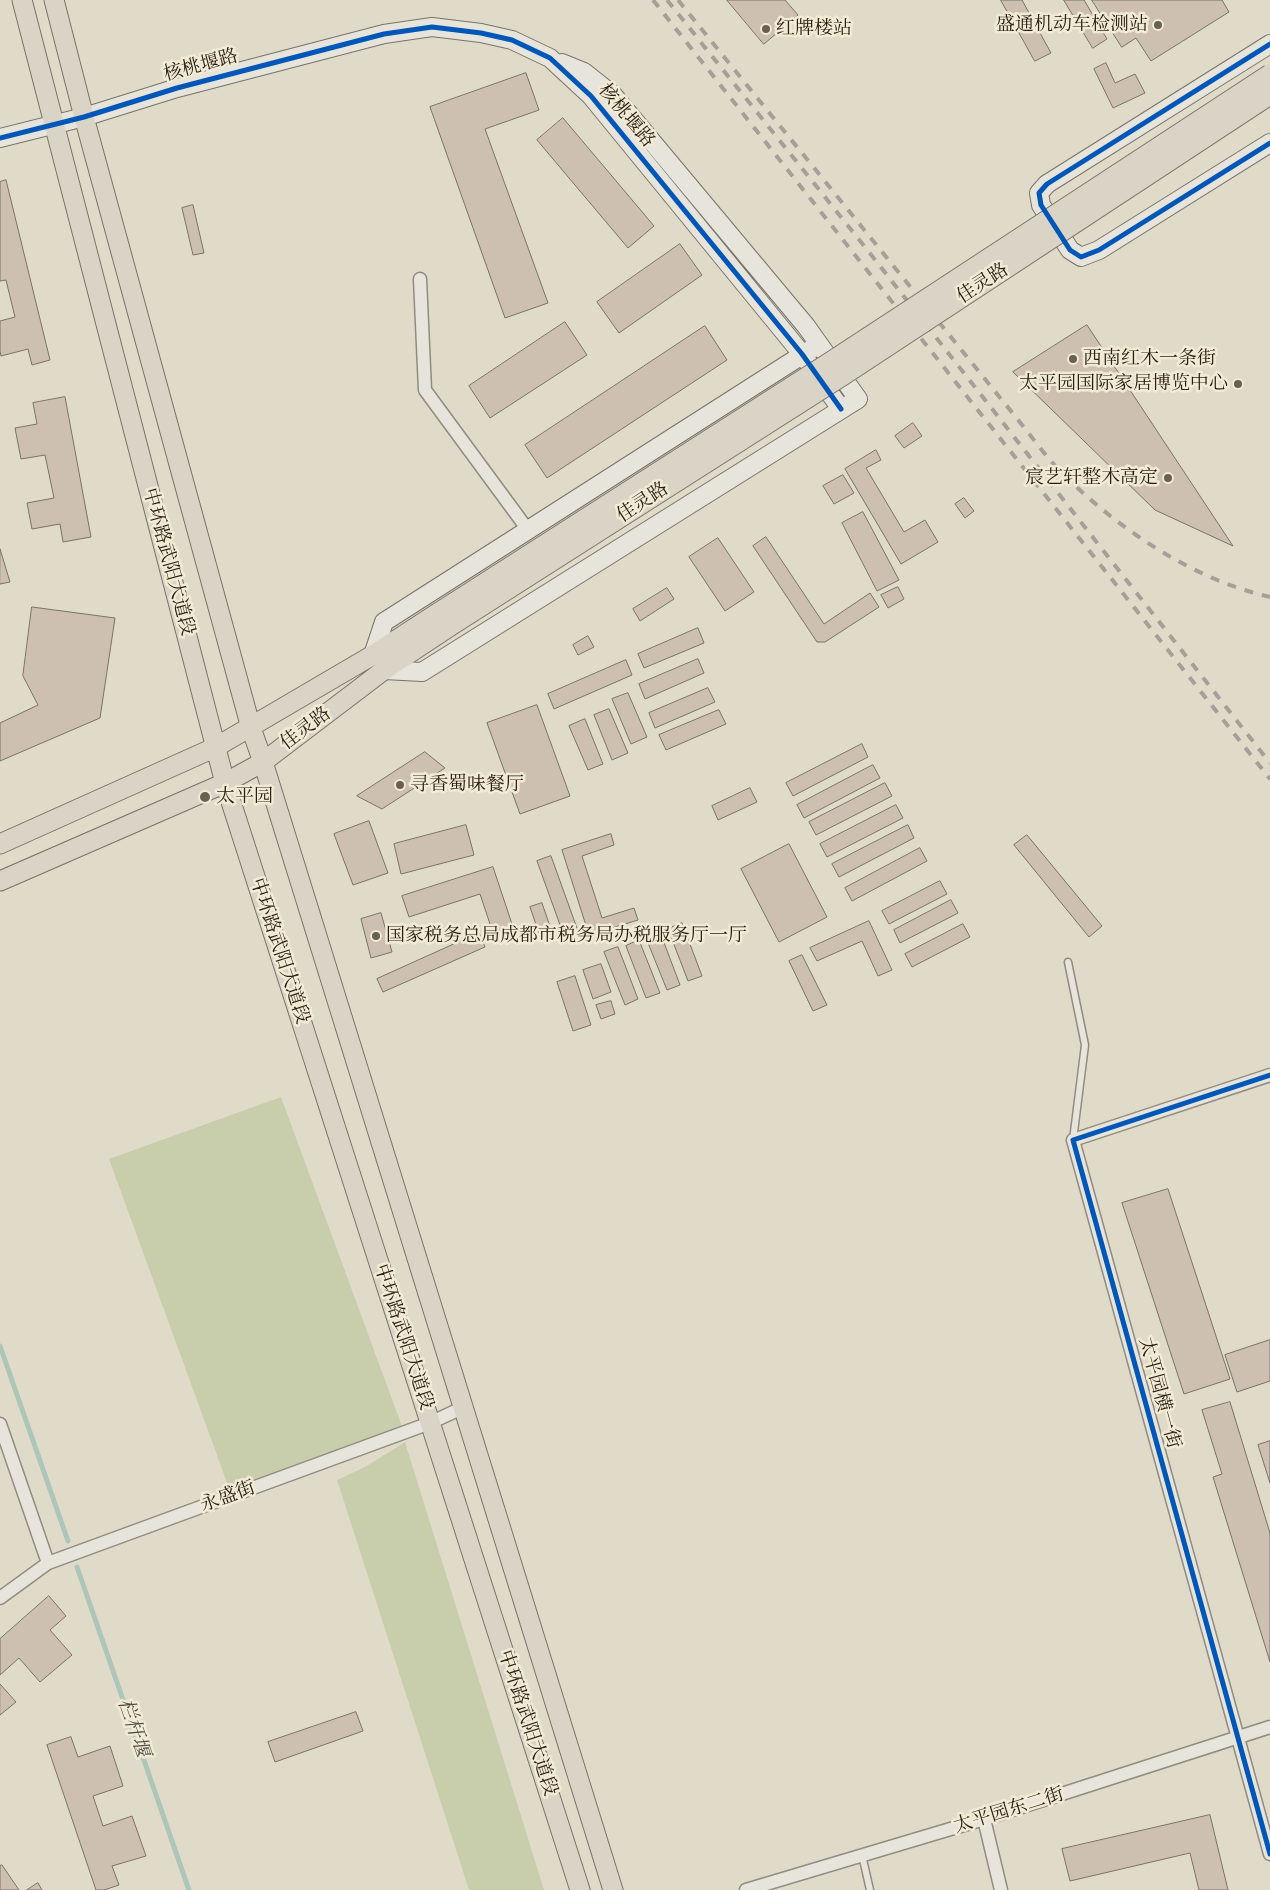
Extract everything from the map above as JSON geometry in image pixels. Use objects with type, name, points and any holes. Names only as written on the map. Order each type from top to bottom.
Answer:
[{"type":"main road","name":"中环路武阳大道段","points":[[22,0],[225,783],[580,1890]]},
{"type":"main road","name":"中环路武阳大道段","points":[[54,0],[84,117],[251,728],[613,1890]]},
{"type":"main road","name":"佳灵路","points":[[443,621],[834,360],[1270,74]]},
{"type":"main road","name":"佳灵路","points":[[0,844],[216,747],[378,662],[844,375],[1270,95]]},
{"type":"main road","name":"佳灵路","points":[[0,881],[225,783],[263,762],[378,662]]},
{"type":"street","name":"核桃堰路","points":[[0,138],[84,117],[177,88],[384,34],[432,28],[481,33],[512,40],[550,58],[591,96],[802,354],[842,409]]},
{"type":"street","points":[[1270,44],[1047,184],[1039,193],[1041,205],[1070,250],[1081,257],[1098,250],[1270,143]]},
{"type":"street","points":[[550,58],[584,72],[613,95],[820,344],[858,399],[422,672],[378,662],[384,622],[820,344]]},
{"type":"street","points":[[420,279],[425,390],[528,530]]},
{"type":"street","points":[[1073,1140],[1270,1075]]},
{"type":"street","name":"太平园横一街","points":[[1073,1140],[1270,1854]]},
{"type":"street","name":"永盛街","points":[[0,1598],[48,1563],[464,1408]]},
{"type":"street","points":[[0,1424],[48,1563]]},
{"type":"street","name":"太平园东二街","points":[[746,1890],[984,1819],[1270,1727]]},
{"type":"street","points":[[984,1819],[1001,1890]]},
{"type":"lane","points":[[1068,962],[1085,1045],[1073,1140]]},
{"type":"lane","points":[[862,1855],[870,1890]]},
{"type":"green space","points":[[281,1097],[403,1429],[230,1491],[109,1159]]},
{"type":"green space","points":[[405,1442],[544,1890],[469,1890],[337,1480],[365,1467]]},
{"type":"building","name":"红牌楼站","points":[[727,0],[785,0],[798,15],[764,44]]},
{"type":"building","points":[[1001,0],[1022,0],[1051,53],[1035,61]]},
{"type":"building","points":[[1064,0],[1084,0],[1107,39],[1093,48]]},
{"type":"building","name":"盛通机动车检测站","points":[[1092,0],[1222,0],[1229,12],[1151,61],[1136,38],[1122,47]]},
{"type":"building","points":[[1106,63],[1115,83],[1135,74],[1145,93],[1113,108],[1094,69]]},
{"type":"building","points":[[526,73],[539,110],[485,129],[548,303],[505,318],[430,107]]},
{"type":"building","points":[[563,118],[654,226],[628,248],[537,140]]},
{"type":"building","points":[[6,180],[50,360],[32,365],[28,349],[1,356],[0,351],[0,321],[15,317],[6,280],[0,281],[0,182]]},
{"type":"building","points":[[193,205],[204,253],[193,255],[182,208]]},
{"type":"building","points":[[680,244],[702,275],[619,333],[597,302]]},
{"type":"building","points":[[565,322],[587,355],[490,418],[469,386]]},
{"type":"building","points":[[1087,325],[1233,546],[1155,510],[1013,372]]},
{"type":"building","points":[[705,326],[727,360],[547,478],[525,445]]},
{"type":"building","points":[[65,397],[91,537],[63,542],[60,524],[32,529],[27,503],[54,498],[45,455],[21,459],[15,428],[37,424],[33,403]]},
{"type":"building","points":[[913,423],[922,436],[904,448],[895,436]]},
{"type":"building","points":[[876,450],[881,460],[866,468],[904,532],[925,520],[938,542],[901,564],[845,469]]},
{"type":"building","points":[[843,475],[854,493],[834,504],[823,486]]},
{"type":"building","points":[[964,498],[974,511],[965,518],[955,504]]},
{"type":"building","points":[[863,512],[899,580],[877,591],[842,523]]},
{"type":"building","points":[[766,537],[824,624],[870,593],[879,607],[825,642],[817,642],[753,546]]},
{"type":"building","points":[[718,538],[754,592],[725,611],[689,557]]},
{"type":"building","points":[[0,549],[10,582],[0,584]]},
{"type":"building","points":[[898,587],[904,599],[888,608],[881,595]]},
{"type":"building","points":[[667,588],[674,599],[640,621],[633,609]]},
{"type":"building","points":[[32,607],[115,618],[100,718],[0,761],[0,723],[38,705],[23,676]]},
{"type":"building","points":[[698,628],[704,643],[644,668],[638,654]]},
{"type":"building","points":[[588,636],[594,647],[578,655],[573,645]]},
{"type":"building","points":[[698,659],[704,673],[645,699],[639,684]]},
{"type":"building","points":[[626,660],[632,675],[554,709],[548,694]]},
{"type":"building","points":[[708,688],[715,702],[655,728],[649,713]]},
{"type":"building","points":[[628,693],[647,737],[631,744],[612,699]]},
{"type":"building","points":[[537,705],[570,796],[520,814],[487,723]]},
{"type":"building","points":[[609,709],[628,753],[612,760],[594,715]]},
{"type":"building","points":[[719,710],[726,724],[666,750],[659,735]]},
{"type":"building","points":[[585,719],[603,764],[588,770],[569,726]]},
{"type":"building","points":[[862,744],[868,757],[793,796],[786,783]]},
{"type":"building","points":[[425,752],[445,768],[382,809],[357,796]]},
{"type":"building","points":[[873,765],[880,778],[804,818],[797,805]]},
{"type":"building","points":[[885,783],[892,796],[816,835],[809,822]]},
{"type":"building","points":[[750,788],[757,802],[718,820],[712,806]]},
{"type":"building","points":[[896,805],[903,818],[827,857],[820,844]]},
{"type":"building","points":[[369,821],[388,873],[353,885],[334,834]]},
{"type":"building","points":[[466,825],[474,855],[401,874],[394,844]]},
{"type":"building","points":[[908,825],[914,838],[839,877],[832,864]]},
{"type":"building","points":[[611,834],[614,845],[582,856],[602,918],[634,908],[638,920],[589,935],[562,850]]},
{"type":"building","points":[[1027,835],[1102,926],[1089,937],[1014,845]]},
{"type":"building","points":[[789,844],[827,917],[779,942],[741,869]]},
{"type":"building","points":[[920,848],[927,861],[852,901],[845,888]]},
{"type":"building","points":[[551,856],[578,931],[564,936],[537,861]]},
{"type":"building","points":[[493,867],[515,933],[495,939],[480,894],[409,917],[402,896]]},
{"type":"building","points":[[940,881],[947,894],[889,924],[882,911]]},
{"type":"building","points":[[951,900],[958,913],[900,943],[894,930]]},
{"type":"building","points":[[542,903],[553,935],[541,939],[530,907]]},
{"type":"building","name":"国家税务总局成都市税务局办税服务厅一厅","points":[[381,913],[392,952],[371,958],[361,919]]},
{"type":"building","points":[[869,921],[892,970],[878,976],[862,941],[817,961],[810,948]]},
{"type":"building","points":[[682,923],[702,976],[688,981],[668,929]]},
{"type":"building","points":[[963,924],[970,937],[912,967],[905,954]]},
{"type":"building","points":[[660,932],[680,985],[667,990],[646,938]]},
{"type":"building","points":[[479,933],[485,947],[383,992],[377,979]]},
{"type":"building","points":[[639,940],[660,993],[646,998],[626,946]]},
{"type":"building","points":[[618,947],[638,999],[625,1005],[604,952]]},
{"type":"building","points":[[802,955],[827,1005],[813,1011],[789,961]]},
{"type":"building","points":[[601,964],[611,992],[593,999],[583,970]]},
{"type":"building","points":[[575,976],[591,1025],[573,1031],[557,982]]},
{"type":"building","points":[[611,1001],[615,1014],[601,1019],[596,1005]]},
{"type":"building","points":[[1168,1189],[1230,1379],[1184,1394],[1122,1203]]},
{"type":"building","points":[[1270,1340],[1270,1381],[1237,1392],[1225,1355]]},
{"type":"building","points":[[1230,1402],[1270,1533],[1270,1662],[1213,1477],[1222,1474],[1202,1410]]},
{"type":"building","points":[[1270,1441],[1270,1483],[1258,1445]]},
{"type":"building","points":[[49,1596],[66,1616],[50,1630],[72,1655],[40,1682],[19,1658],[0,1675],[0,1639]]},
{"type":"building","points":[[0,1684],[16,1702],[0,1715]]},
{"type":"building","points":[[356,1712],[363,1731],[275,1762],[268,1742]]},
{"type":"building","points":[[71,1737],[78,1757],[110,1746],[123,1786],[93,1796],[103,1826],[132,1816],[146,1856],[112,1866],[119,1885],[104,1890],[96,1890],[47,1745]]},
{"type":"building","points":[[1210,1815],[1228,1890],[1199,1890],[1190,1853],[1070,1881],[1062,1849]]},
{"type":"building","points":[[2,1865],[19,1890],[0,1890],[0,1866]]},
{"type":"building","points":[[38,1883],[42,1890],[27,1890]]},
{"type":"waterway","name":"栏杆堰","points":[[0,1346],[68,1541]]},
{"type":"waterway","name":"栏杆堰","points":[[77,1567],[189,1890]]},
{"type":"railway","points":[[653,0],[1270,779]]},
{"type":"railway","points":[[667,0],[865,247],[1270,763]]},
{"type":"railway","points":[[678,0],[1061,472],[1089,499],[1136,535],[1162,552],[1215,579],[1270,597]]},
{"type":"cycle path","points":[[0,138],[84,117],[177,88],[384,34],[432,27],[481,33],[512,40],[550,58],[591,96],[802,354],[841,409]]},
{"type":"cycle path","points":[[1270,44],[1047,184],[1039,193],[1041,205],[1070,250],[1081,257],[1099,250],[1270,143]]},
{"type":"cycle path","points":[[1270,1075],[1073,1140],[1270,1854]]},
{"type":"place","name":"盛通机动车检测站","points":[[1158,25]]},
{"type":"place","name":"红牌楼站","points":[[766,29]]},
{"type":"place","name":"西南红木一条街","points":[[1073,359]]},
{"type":"place","name":"太平园国际家居博览中心","points":[[1238,384]]},
{"type":"place","name":"宸艺轩整木高定","points":[[1168,478]]},
{"type":"place","name":"寻香蜀味餐厅","points":[[400,785]]},
{"type":"place","name":"太平园","points":[[205,797]]},
{"type":"place","name":"国家税务总局成都市税务局办税服务厅一厅","points":[[376,936]]}]
